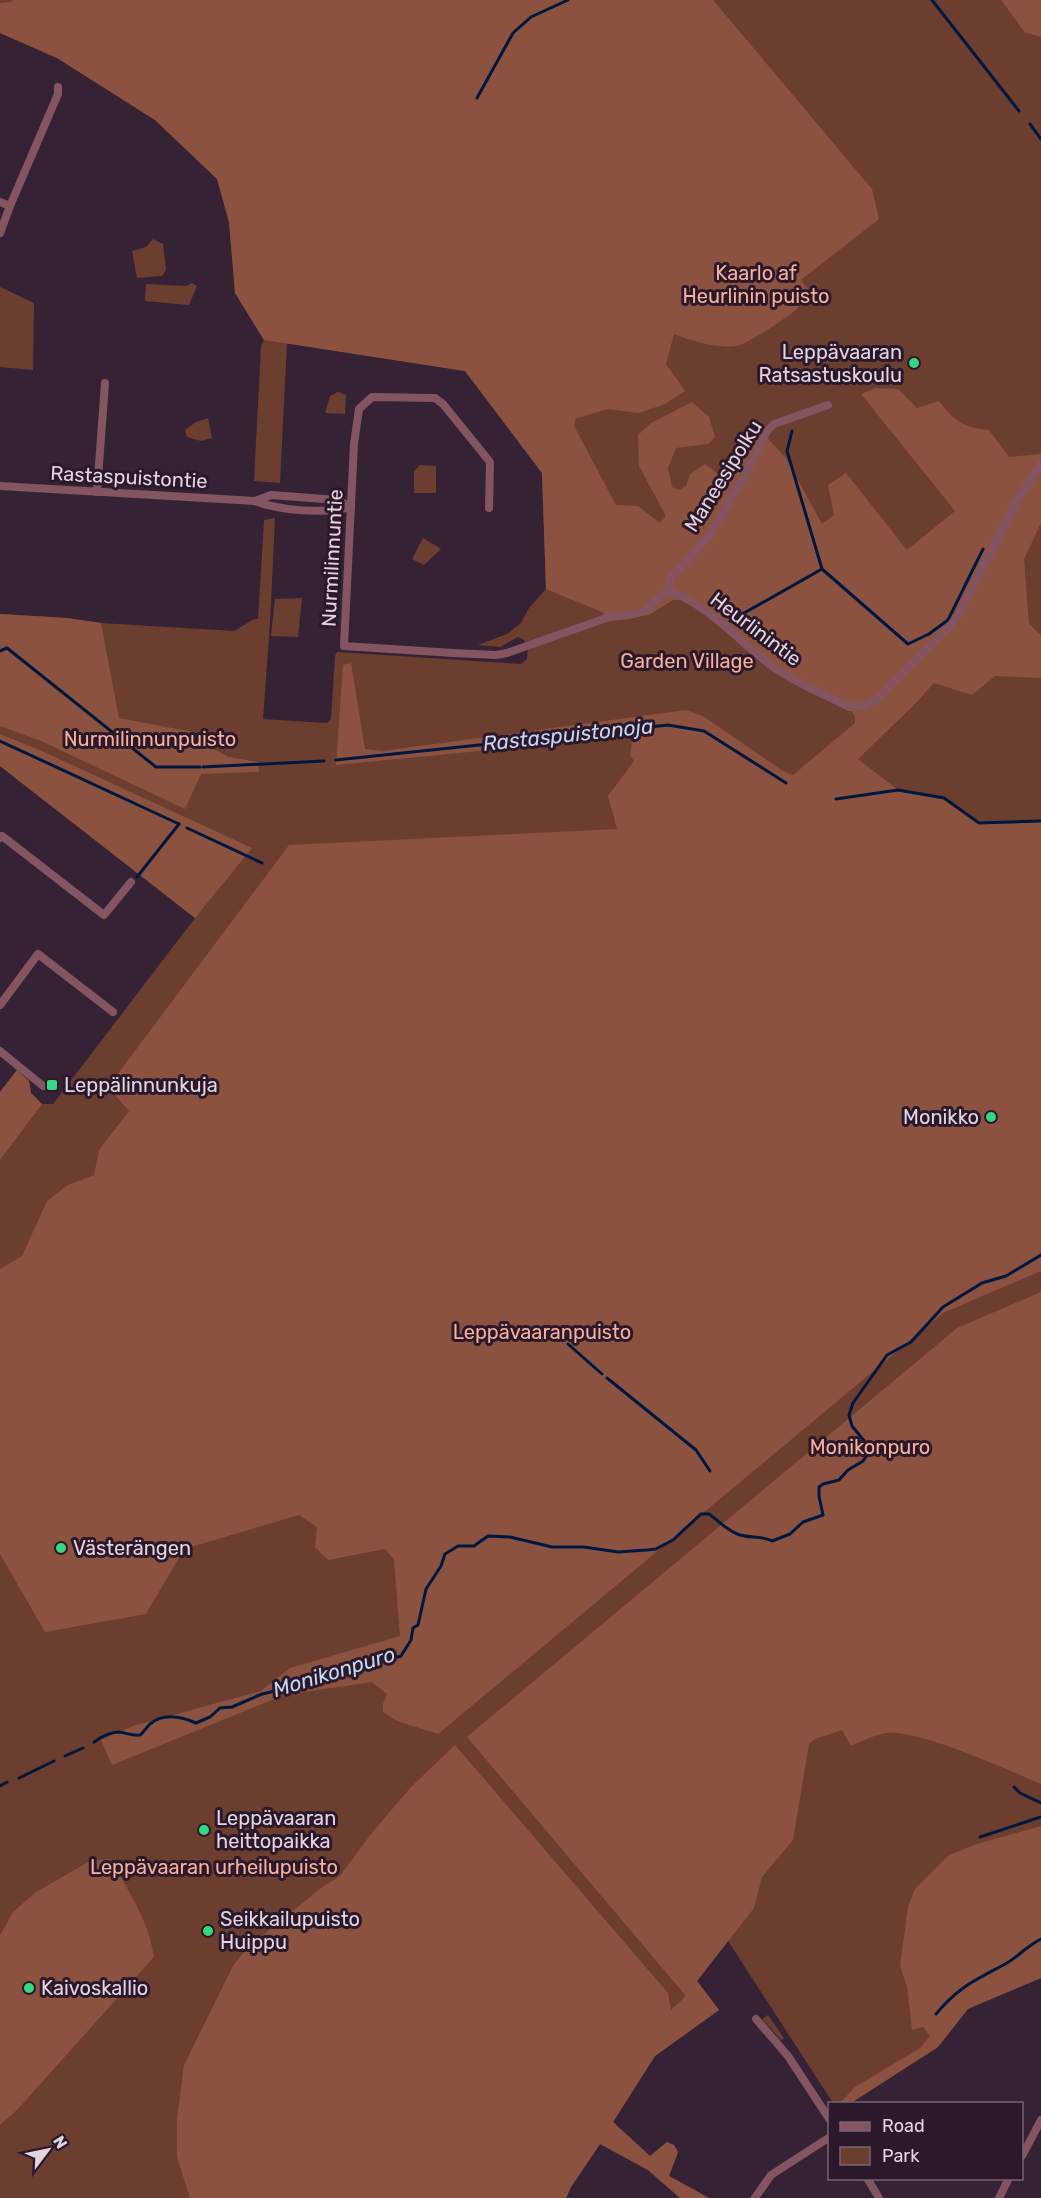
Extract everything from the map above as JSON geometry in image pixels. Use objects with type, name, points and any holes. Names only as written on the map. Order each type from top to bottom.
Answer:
[{"type":"street","points":[[0,233],[52,110],[58,87]]},
{"type":"street","points":[[0,202],[10,206]]},
{"type":"street","points":[[97,492],[105,383]]},
{"type":"street","name":"Nurmilinnuntie","points":[[489,508],[490,462],[443,404],[435,398],[372,397],[359,409],[354,444],[344,646],[496,655],[514,651],[609,617],[645,611],[668,590]]},
{"type":"street","name":"Maneesipolku","points":[[668,590],[671,577],[709,536],[744,477],[767,431],[774,424],[828,405]]},
{"type":"street","name":"Heurlinintie","points":[[668,590],[682,596],[717,619],[772,666],[790,677],[849,707],[864,706],[877,699],[950,626],[960,612],[1015,504],[1041,464]]},
{"type":"street","name":"Rastaspuistontie","points":[[0,486],[255,501],[271,495],[336,500],[351,507]]},
{"type":"street","points":[[0,838],[2,836],[104,915],[131,882]]},
{"type":"street","points":[[0,1005],[38,954],[113,1012]]},
{"type":"street","points":[[0,1051],[44,1086]]},
{"type":"street","points":[[756,2019],[788,2056],[828,2117]]},
{"type":"street","points":[[1023,2154],[1041,2120]]},
{"type":"street","points":[[755,2198],[771,2175],[828,2138]]},
{"type":"street","points":[[868,2180],[879,2198]]},
{"type":"street","points":[[999,2198],[1009,2180]]},
{"type":"green space","name":"Leppävaaranpuisto","points":[[0,0],[1001,0],[1025,33],[1041,37],[1041,1978],[968,2008],[938,2047],[853,2102],[832,2102],[728,1941],[697,1981],[719,2010],[655,2056],[613,2122],[650,2156],[667,2142],[674,2145],[678,2152],[669,2176],[709,2198],[680,2198],[648,2170],[600,2144],[566,2198],[0,2198],[0,1092],[17,1070],[29,1081],[31,1093],[42,1104],[53,1104],[195,918],[0,766],[0,614],[234,631],[258,619],[264,520],[275,518],[263,719],[327,723],[331,719],[337,652],[521,664],[527,659],[528,649],[524,640],[518,637],[500,647],[478,645],[507,634],[521,623],[529,608],[546,589],[542,473],[465,371],[287,343],[280,483],[254,481],[261,346],[264,340],[235,293],[229,222],[217,179],[155,120],[57,58],[0,33]]},
{"type":"green space","name":"Kaarlo af Heurlinin puisto","points":[[13,0],[713,0],[872,189],[879,219],[801,280],[809,291],[796,310],[749,341],[730,347],[697,342],[674,334],[666,364],[685,391],[665,404],[639,413],[607,409],[575,419],[574,426],[616,505],[638,506],[660,523],[666,516],[639,466],[638,435],[651,423],[692,402],[709,417],[715,437],[708,444],[676,448],[668,468],[672,487],[679,490],[686,486],[690,474],[705,464],[721,476],[735,452],[737,435],[761,421],[760,430],[786,458],[822,524],[834,515],[828,485],[846,473],[907,550],[955,511],[861,394],[875,388],[898,389],[917,408],[939,401],[960,422],[989,430],[1009,457],[1041,454],[1041,523],[1024,559],[1029,624],[1041,635],[1041,678],[995,676],[972,695],[934,683],[858,759],[898,790],[944,798],[979,823],[1041,821],[1041,1271],[943,1313],[438,1734],[397,1721],[383,1712],[387,1694],[372,1682],[284,1695],[112,1765],[101,1740],[133,1726],[261,1691],[290,1668],[400,1636],[394,1560],[385,1549],[328,1560],[315,1547],[317,1527],[299,1515],[184,1549],[146,1614],[45,1632],[0,1554],[0,1269],[22,1256],[47,1201],[68,1185],[94,1175],[99,1150],[129,1111],[108,1087],[289,845],[617,829],[608,796],[634,761],[630,755],[633,736],[336,765],[343,665],[351,663],[365,749],[383,751],[686,710],[703,716],[783,771],[793,775],[855,723],[855,717],[851,710],[815,693],[704,613],[682,600],[673,600],[649,615],[608,619],[602,612],[546,589],[542,473],[465,371],[264,340],[235,293],[229,222],[217,179],[155,120],[57,58],[0,33],[0,3]]},
{"type":"green space","points":[[1001,0],[1041,0],[1041,37],[1025,33]]},
{"type":"green space","points":[[153,239],[163,244],[166,270],[162,276],[137,278],[132,251],[146,247]]},
{"type":"green space","points":[[192,283],[197,286],[189,305],[145,301],[146,284],[186,286]]},
{"type":"green space","points":[[0,287],[34,303],[33,370],[0,367]]},
{"type":"green space","points":[[338,392],[346,395],[345,414],[325,413],[330,396]]},
{"type":"green space","points":[[208,418],[212,438],[201,441],[187,437],[185,430],[196,422]]},
{"type":"green space","points":[[420,465],[436,466],[436,493],[414,493],[414,471]]},
{"type":"green space","points":[[423,538],[441,549],[424,565],[412,559]]},
{"type":"green space","points":[[302,598],[298,637],[271,636],[275,599]]},
{"type":"green space","name":"Nurmilinnunpuisto","points":[[0,614],[67,618],[101,623],[119,718],[198,733],[211,748],[229,757],[258,762],[259,772],[201,774],[185,809],[41,741],[0,726]]},
{"type":"green space","points":[[0,734],[252,848],[195,918],[0,766]]},
{"type":"green space","points":[[17,1070],[29,1081],[31,1093],[42,1104],[0,1160],[0,1092]]},
{"type":"green space","points":[[1041,1292],[1041,1784],[964,1752],[901,1733],[882,1734],[851,1746],[842,1730],[815,1739],[809,1744],[793,1840],[762,1877],[754,1908],[697,1981],[719,2010],[655,2056],[613,2122],[650,2156],[667,2142],[674,2145],[678,2152],[669,2176],[709,2198],[680,2198],[648,2170],[600,2144],[566,2198],[190,2198],[177,2157],[177,2119],[184,2065],[233,1966],[248,1947],[321,1888],[340,1876],[371,1834],[411,1787],[455,1745],[668,1993],[671,2010],[686,1996],[467,1737],[957,1328]]},
{"type":"green space","points":[[1041,1826],[1041,1978],[968,2009],[938,2047],[853,2102],[841,2102],[855,2087],[920,2048],[930,2036],[923,2027],[912,2030],[907,1986],[900,1966],[908,1907],[915,1889],[949,1855],[977,1844]]},
{"type":"green space","points":[[110,1859],[143,1918],[154,1957],[18,2109],[0,2125],[0,1936],[13,1912],[36,1892],[90,1861]]},
{"type":"green space","points":[[768,2015],[784,2038],[781,2040],[762,2019]]},
{"type":"waterway","points":[[477,98],[513,33],[531,17],[568,0]]},
{"type":"waterway","points":[[932,0],[1019,111]]},
{"type":"waterway","points":[[1030,124],[1041,139]]},
{"type":"waterway","points":[[792,431],[787,451],[822,569],[908,644],[929,634],[948,620],[983,549]]},
{"type":"waterway","points":[[730,621],[822,569]]},
{"type":"waterway","name":"Rastaspuistonoja","points":[[0,651],[7,648],[156,767],[200,767]]},
{"type":"waterway","name":"Rastaspuistonoja","points":[[336,760],[668,725],[704,731],[786,783]]},
{"type":"waterway","points":[[0,741],[179,824]]},
{"type":"waterway","name":"Rastaspuistonoja","points":[[203,767],[324,761]]},
{"type":"waterway","name":"Rastaspuistonoja","points":[[836,799],[898,790],[944,798],[979,823],[1041,821]]},
{"type":"waterway","points":[[137,877],[179,824]]},
{"type":"waterway","points":[[187,828],[262,863]]},
{"type":"waterway","name":"Monikonpuro","points":[[94,1742],[116,1732],[140,1735],[150,1724],[161,1718],[179,1718],[196,1723],[210,1717],[220,1708],[232,1707],[262,1694],[310,1683],[401,1656],[411,1640],[413,1628],[418,1625],[426,1589],[441,1566],[445,1554],[458,1546],[474,1546],[488,1536],[510,1537],[552,1547],[584,1547],[618,1552],[647,1550],[656,1549],[673,1540],[701,1514],[709,1514],[731,1531],[744,1536],[772,1541],[790,1534],[803,1522],[823,1515],[819,1487],[839,1480],[848,1470],[863,1461],[867,1455],[866,1443],[852,1426],[849,1415],[853,1403],[887,1355],[911,1342],[943,1307],[982,1283],[1006,1276],[1041,1255]]},
{"type":"waterway","points":[[568,1344],[602,1374]]},
{"type":"waterway","points":[[607,1378],[696,1450],[710,1471]]},
{"type":"waterway","name":"Monikonpuro","points":[[65,1756],[83,1748]]},
{"type":"waterway","name":"Monikonpuro","points":[[19,1778],[54,1761]]},
{"type":"waterway","name":"Monikonpuro","points":[[0,1786],[7,1782]]},
{"type":"waterway","points":[[1014,1787],[1020,1793],[1041,1803]]},
{"type":"waterway","points":[[980,1837],[1041,1817]]},
{"type":"waterway","points":[[936,2014],[960,1990],[1007,1963],[1041,1939]]},
{"type":"place","name":"Leppävaaran Ratsastuskoulu","points":[[914,363]]},
{"type":"place","name":"Leppälinnunkuja","points":[[52,1085]]},
{"type":"place","name":"Monikko","points":[[991,1117]]},
{"type":"place","name":"Västerängen","points":[[61,1548]]},
{"type":"place","name":"Leppävaaran heittopaikka","points":[[204,1830]]},
{"type":"place","name":"Seikkailupuisto Huippu","points":[[208,1931]]},
{"type":"place","name":"Kaivoskallio","points":[[29,1988]]},
{"type":"park label","name":"Garden Village","points":[[687,661]]},
{"type":"park label","name":"Leppävaaran urheilupuisto","points":[[214,1867]]}]
